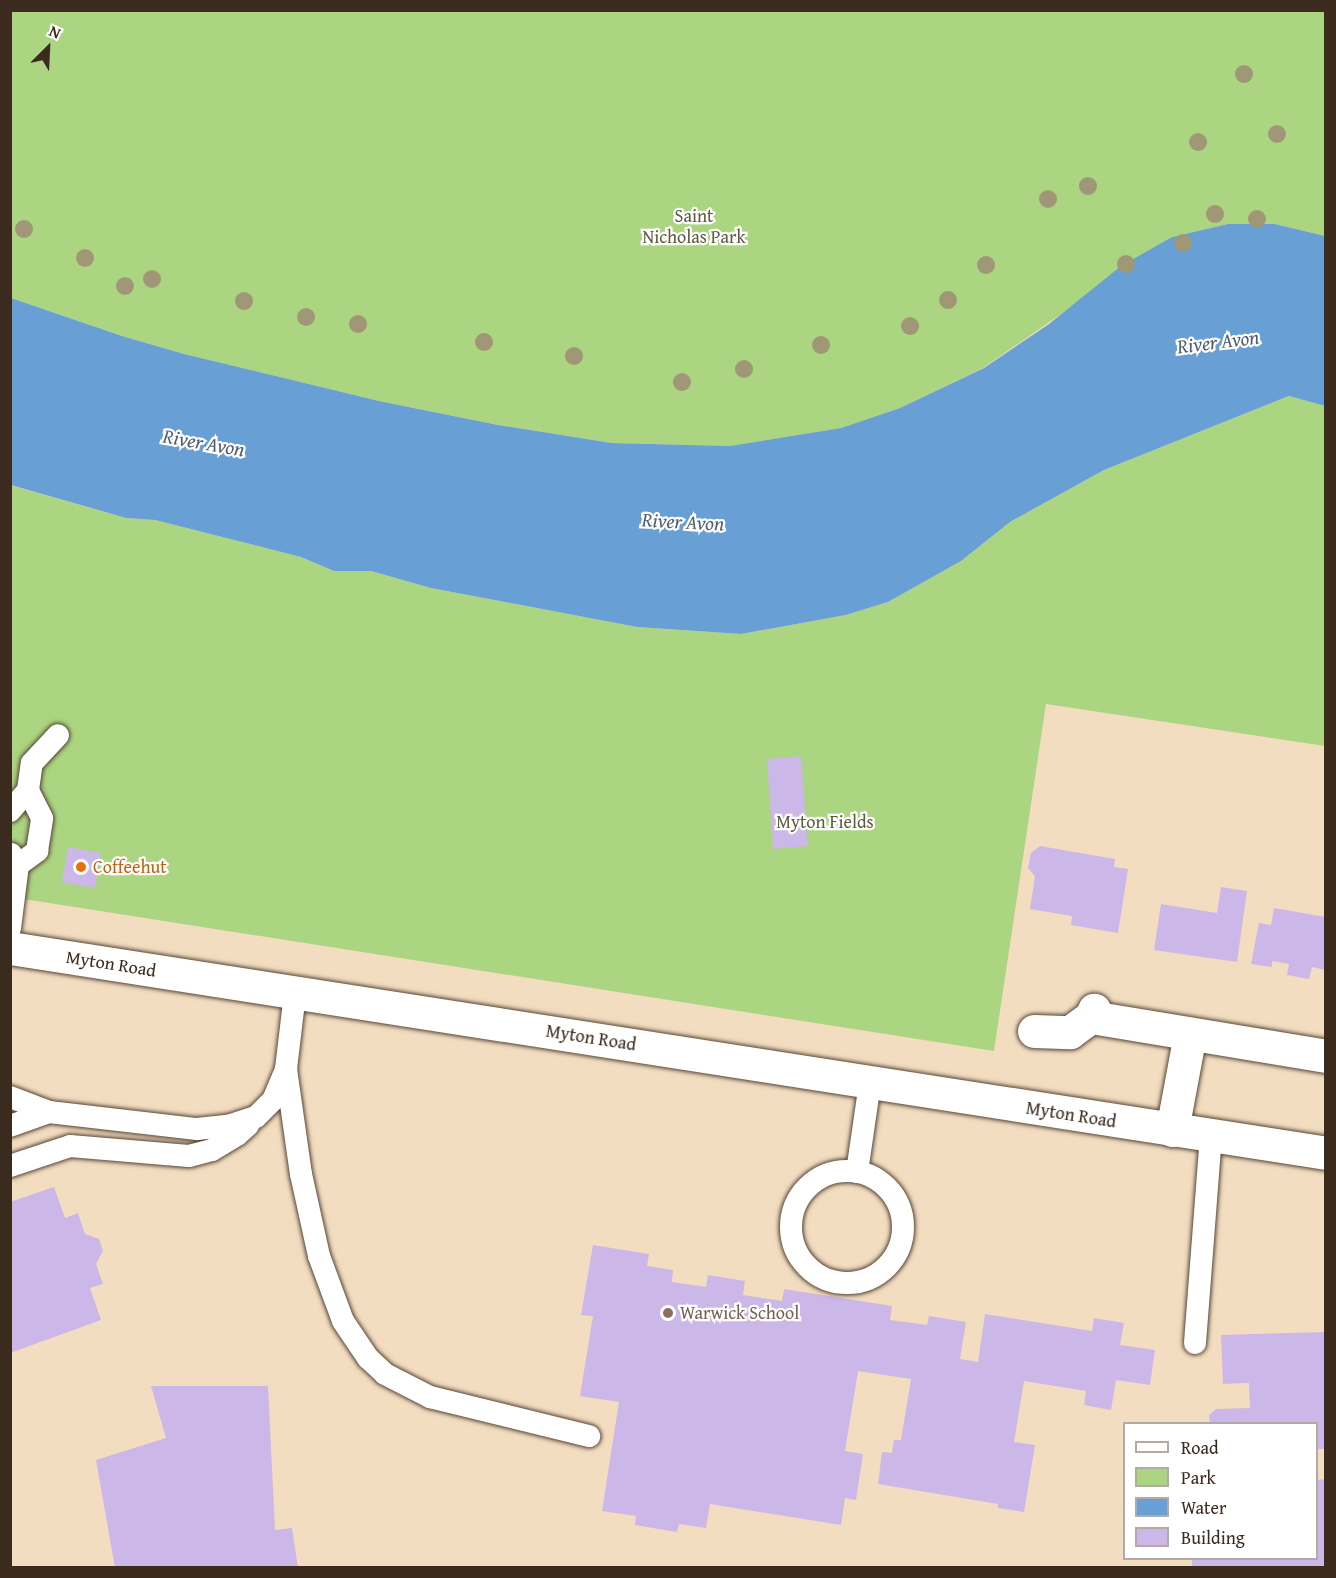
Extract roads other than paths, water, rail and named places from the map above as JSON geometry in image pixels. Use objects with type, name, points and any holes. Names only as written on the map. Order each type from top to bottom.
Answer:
[{"type":"main road","name":"Myton Road","points":[[10,948],[295,993],[401,1007],[870,1083],[1326,1153]]},
{"type":"main road","points":[[1034,1031],[1070,1032],[1092,1014],[1190,1034],[1326,1056]]},
{"type":"main road","points":[[1172,1130],[1190,1034]]},
{"type":"lane","points":[[10,811],[28,790],[32,763],[57,735]]},
{"type":"lane","points":[[10,928],[14,859],[37,851],[42,818],[28,790]]},
{"type":"lane","points":[[295,993],[286,1069],[301,1174],[319,1256],[343,1321],[368,1358],[385,1374],[430,1397],[589,1436]]},
{"type":"lane","points":[[10,1167],[70,1146],[189,1156],[212,1150],[229,1140],[273,1100],[286,1069]]},
{"type":"lane","points":[[857,1172],[870,1083]]},
{"type":"lane","points":[[10,1097],[49,1112],[197,1129],[228,1126],[256,1117]]},
{"type":"lane","points":[[10,1126],[49,1112]]},
{"type":"lane","points":[[1195,1343],[1211,1136]]},
{"type":"lane","points":[[837,1172],[857,1172],[873,1178],[888,1188],[898,1203],[903,1221],[902,1238],[896,1255],[884,1269],[869,1279],[852,1284],[834,1283],[816,1275],[802,1262],[793,1245],[790,1226],[794,1206],[804,1190],[819,1178],[837,1172]]},
{"type":"water","name":"River Avon","points":[[1228,224],[1275,224],[1325,236],[1325,406],[1289,396],[1104,470],[1010,522],[961,561],[888,602],[846,615],[741,634],[637,627],[431,588],[371,571],[334,571],[301,557],[155,520],[126,518],[11,485],[11,298],[122,336],[184,354],[379,401],[498,425],[612,443],[730,446],[841,428],[900,408],[984,368],[1049,324],[1121,266],[1172,237]]},
{"type":"place","name":"Coffeehut","points":[[81,867]]},
{"type":"place","name":"Warwick School","points":[[668,1313]]},
{"type":"park label","name":"Saint Nicholas Park","points":[[694,227]]},
{"type":"park label","name":"Myton Fields","points":[[825,822]]}]
